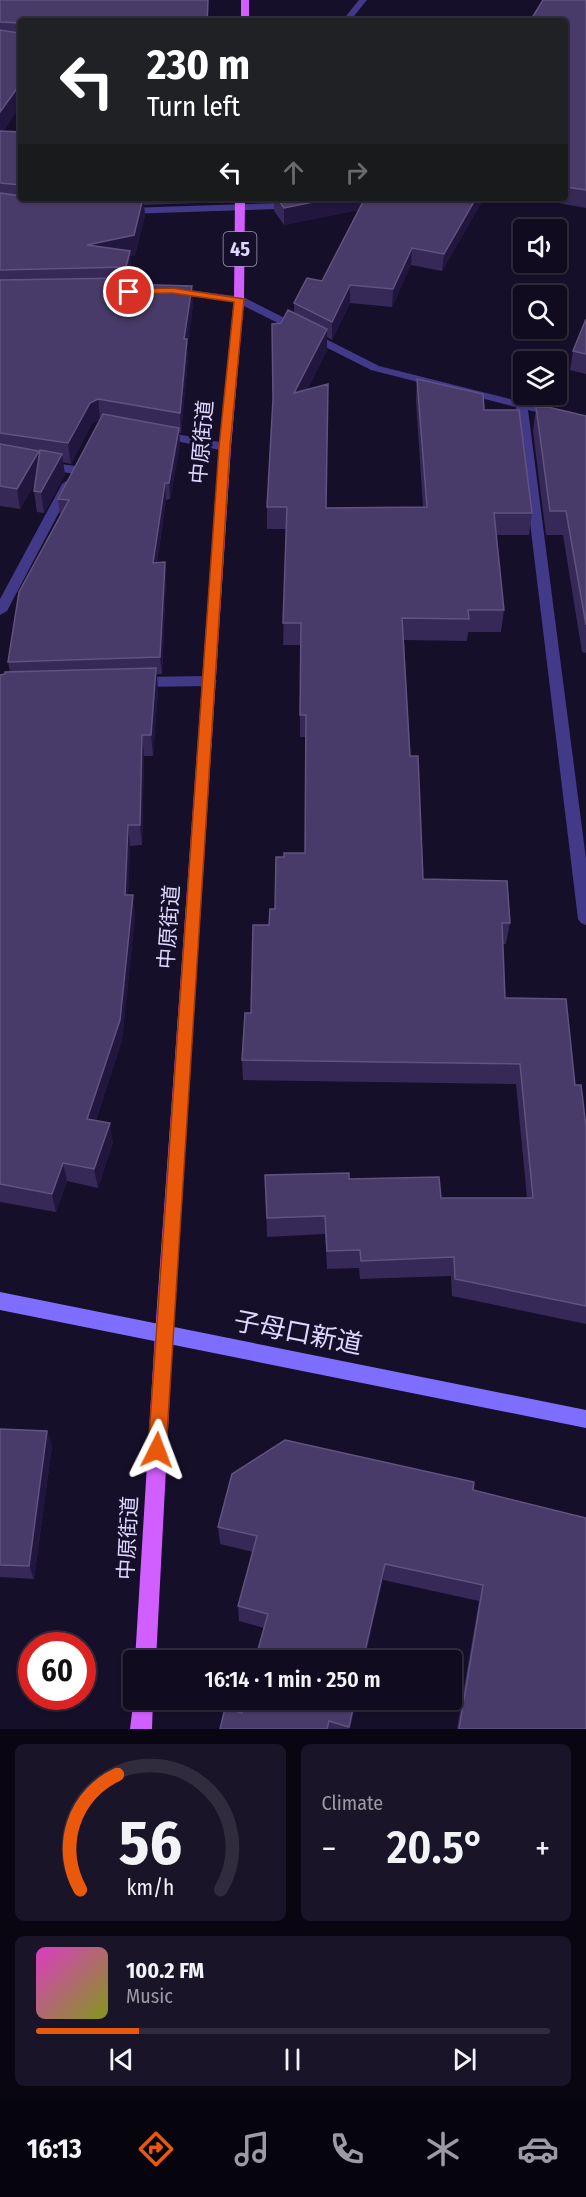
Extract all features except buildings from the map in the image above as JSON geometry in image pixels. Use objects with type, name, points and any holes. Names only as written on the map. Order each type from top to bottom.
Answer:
[{"type":"main road","points":[[245,0],[245,18]]},
{"type":"main road","name":"中原街道","points":[[146,1650],[164,1334],[225,447],[239,299],[240,203]]},
{"type":"main road","points":[[141,1729],[142,1710]]},
{"type":"street","points":[[348,18],[363,0]]},
{"type":"street","points":[[109,212],[240,203],[276,206],[304,201]]},
{"type":"street","points":[[160,291],[239,299],[375,368],[513,403]]},
{"type":"street","points":[[586,421],[522,405],[586,920]]},
{"type":"street","points":[[145,432],[225,447]]},
{"type":"street","points":[[0,611],[78,466],[32,464]]},
{"type":"street","points":[[128,682],[210,681]]},
{"type":"street","name":"子母口新道","points":[[0,1301],[586,1419]]},
{"type":"route","points":[[129,292],[172,291],[239,299],[225,447],[157,1450]]}]
